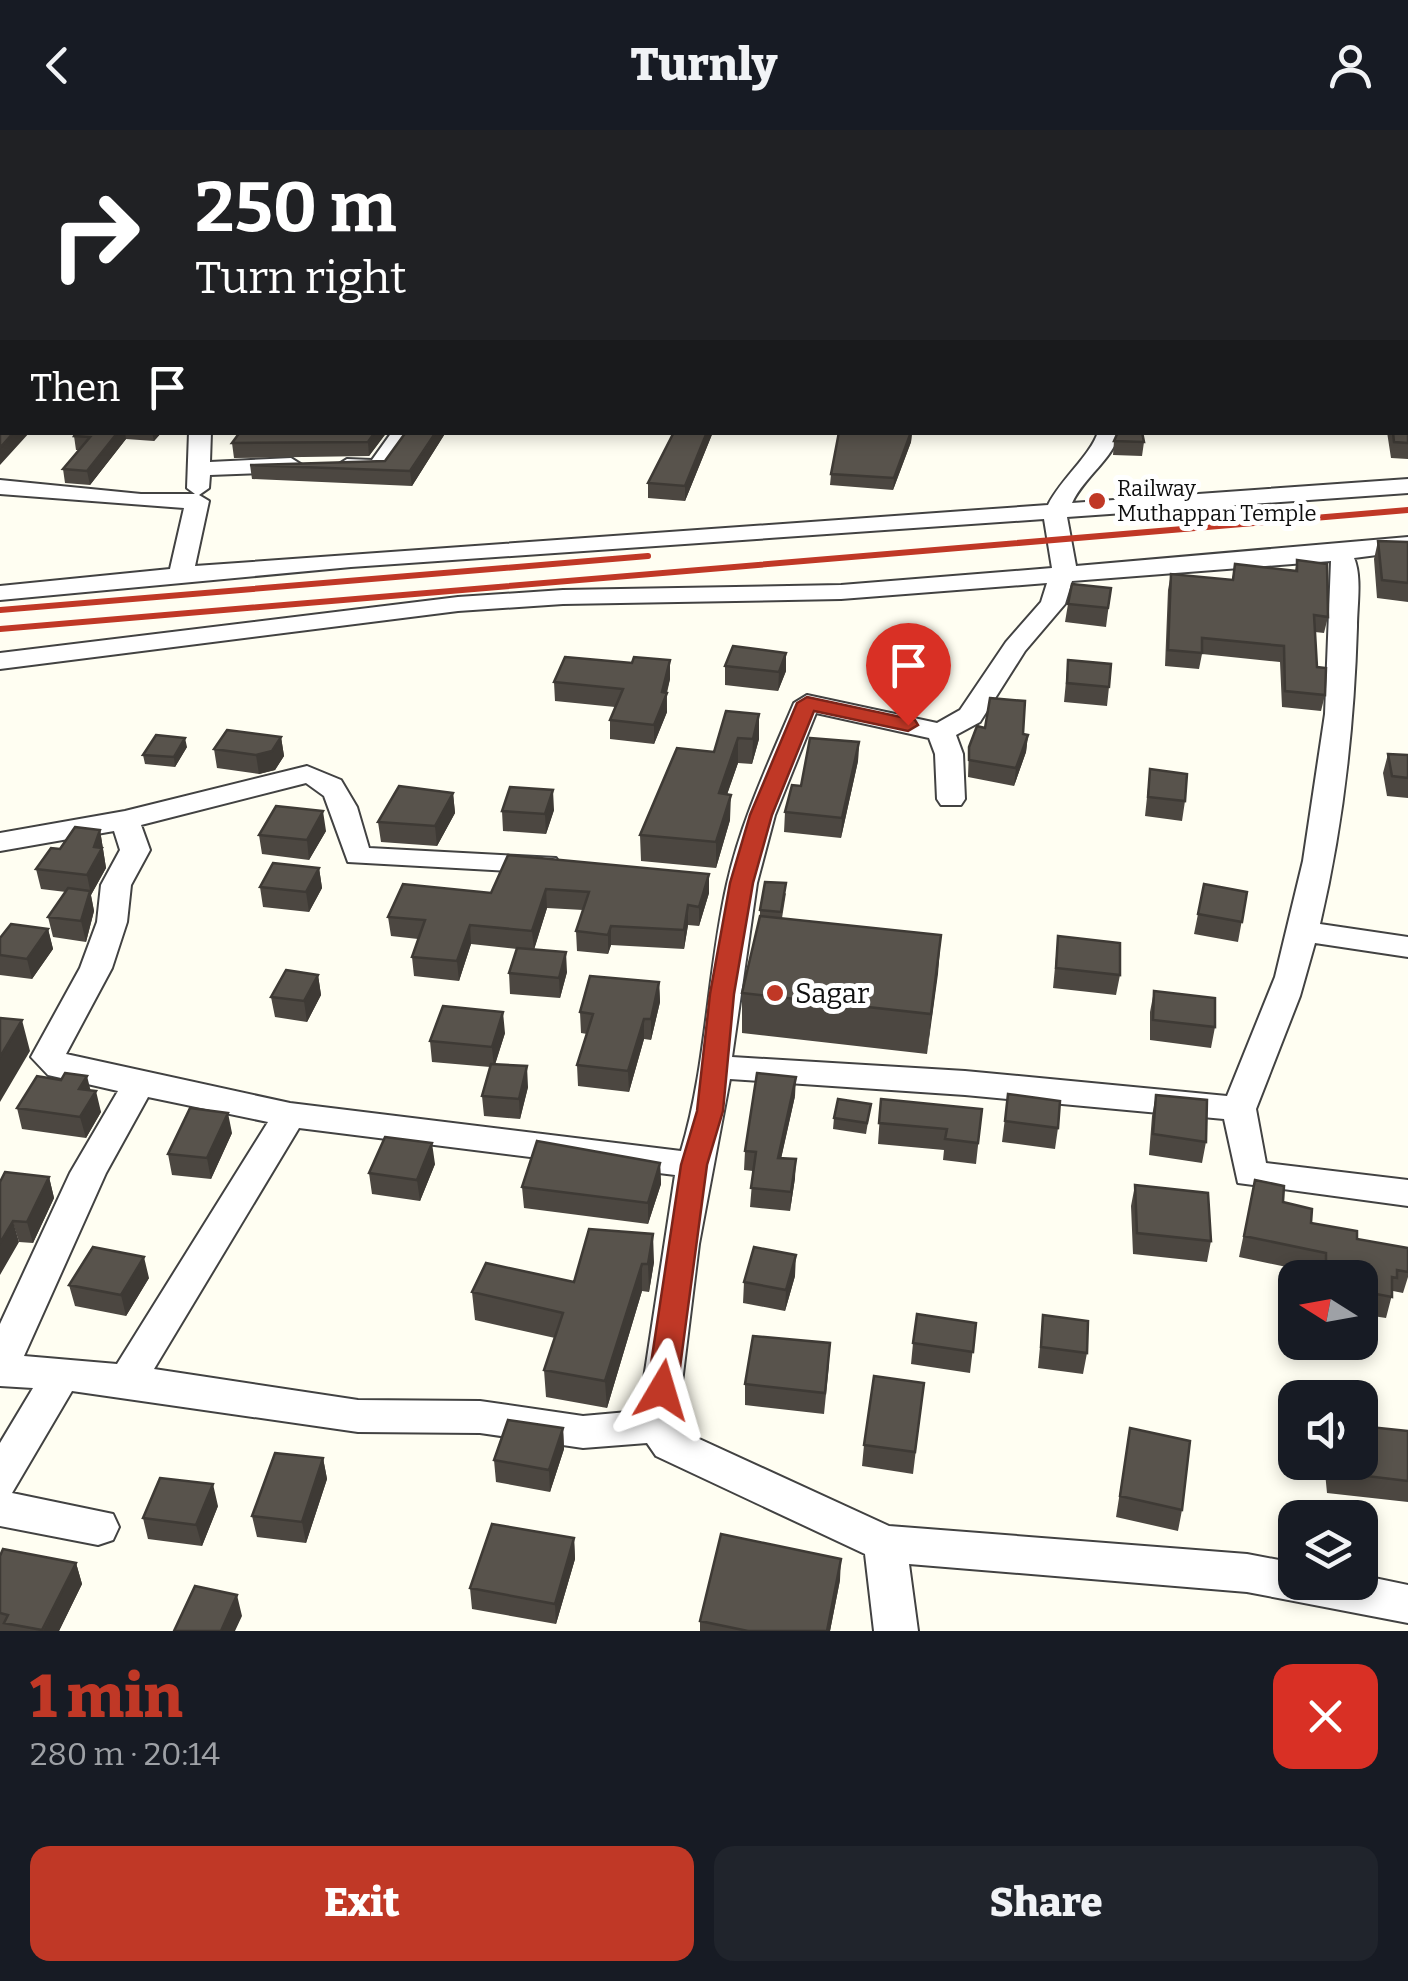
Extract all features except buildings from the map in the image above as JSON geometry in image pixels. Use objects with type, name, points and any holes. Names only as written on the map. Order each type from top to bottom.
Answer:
[{"type":"street","points":[[181,574],[197,500],[200,435]]},
{"type":"street","points":[[199,469],[378,467],[401,435]]},
{"type":"street","points":[[1108,435],[1106,443],[1070,482],[1055,514],[1062,573],[1053,604],[1015,647],[970,716],[941,732],[807,703],[761,815],[742,883],[722,994],[710,1111],[694,1165],[657,1426],[670,1444],[884,1544],[1247,1572],[1278,1578]]},
{"type":"street","points":[[0,593],[181,574],[689,533],[1055,514],[1408,486]]},
{"type":"street","points":[[0,487],[141,501],[197,500]]},
{"type":"street","points":[[0,661],[458,604],[563,597],[841,592],[1339,553],[1408,544]]},
{"type":"street","points":[[1339,553],[1345,564],[1344,684],[1334,780],[1295,961],[1238,1109],[1250,1174],[1408,1193]]},
{"type":"street","points":[[941,732],[949,754],[951,800]]},
{"type":"street","points":[[0,842],[125,820],[307,774],[326,780],[336,791],[358,856],[490,859],[572,867]]},
{"type":"street","points":[[125,820],[135,850],[116,886],[105,945],[48,1057],[60,1067],[290,1116],[694,1165]]},
{"type":"street","points":[[704,879],[742,883]]},
{"type":"street","points":[[1302,931],[1408,947]]},
{"type":"street","points":[[717,1066],[966,1083],[1238,1109]]},
{"type":"street","points":[[139,1084],[88,1173],[0,1368],[59,1378],[128,1380],[358,1416],[480,1418],[583,1432],[657,1426]]},
{"type":"street","points":[[128,1380],[290,1116]]},
{"type":"street","points":[[0,1480],[59,1378]]},
{"type":"street","points":[[0,1508],[98,1527]]},
{"type":"street","points":[[884,1544],[896,1631]]},
{"type":"street","points":[[1378,1598],[1408,1604]]},
{"type":"railway","points":[[0,629],[1408,510]]},
{"type":"railway","points":[[0,610],[648,556]]},
{"type":"place","name":"Railway Muthappan Temple","points":[[1097,501]]},
{"type":"place","name":"Sagar","points":[[775,993]]},
{"type":"route","points":[[662,1390],[694,1165],[710,1111],[717,1066],[722,994],[742,883],[761,815],[807,703],[908,725]]}]
